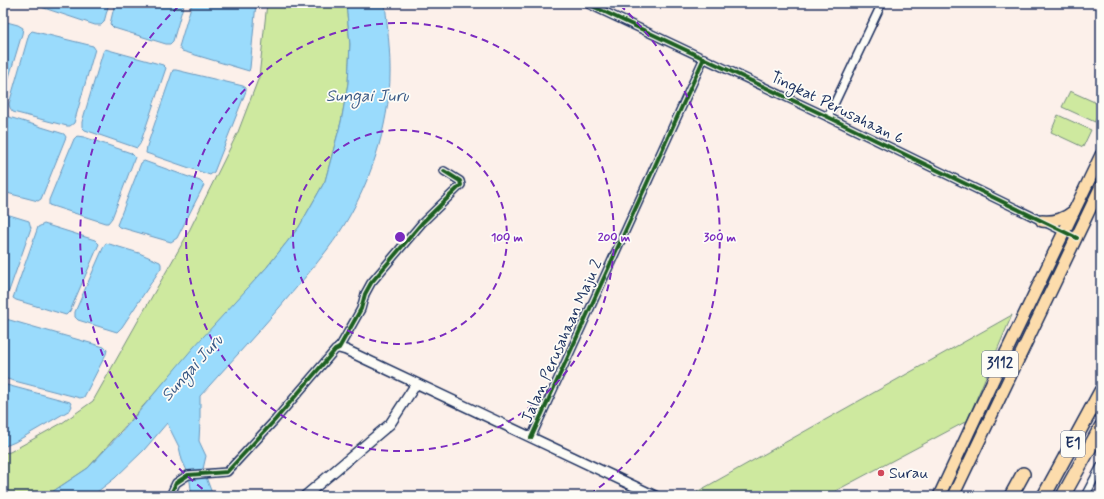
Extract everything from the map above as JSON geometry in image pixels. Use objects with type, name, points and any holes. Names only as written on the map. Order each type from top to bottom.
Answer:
[{"type":"highway","name":"E1","points":[[1044,496],[1101,391]]},
{"type":"highway","name":"E1","points":[[1063,496],[1101,427]]},
{"type":"highway","points":[[1011,496],[1023,474]]},
{"type":"main road","name":"3112","points":[[939,496],[1000,365],[1101,156]]},
{"type":"main road","points":[[1077,238],[1101,186]]},
{"type":"main road","points":[[1042,221],[1051,222],[1061,220],[1075,210]]},
{"type":"main road","name":"3112","points":[[953,496],[1077,238]]},
{"type":"street","name":"Tingkat Perusahaan 6","points":[[586,3],[828,117],[1077,238]]},
{"type":"street","points":[[828,117],[882,3]]},
{"type":"street","name":"Jalan Perusahaan Maju 2","points":[[532,438],[704,58]]},
{"type":"street","points":[[170,496],[176,483],[188,475],[227,472],[275,420],[335,350],[339,348],[361,310],[365,294],[371,283],[422,223],[461,185],[460,181],[444,171]]},
{"type":"street","points":[[339,348],[532,438],[641,494],[655,496]]},
{"type":"street","points":[[305,496],[390,424],[416,384]]},
{"type":"street","points":[[1085,496],[1101,466]]},
{"type":"green space","points":[[267,3],[346,3],[350,44],[348,83],[341,122],[325,181],[299,227],[267,267],[88,468],[46,496],[3,496],[3,453],[10,452],[62,423],[93,401],[186,237],[238,132],[259,77]]},
{"type":"green space","points":[[1070,91],[1101,105],[1095,122],[1062,107]]},
{"type":"green space","points":[[1058,115],[1091,130],[1083,147],[1051,132]]},
{"type":"green space","points":[[1012,315],[967,421],[826,496],[700,496],[695,493]]},
{"type":"water","points":[[39,3],[109,3],[104,22],[101,25],[95,25],[41,7]]},
{"type":"water","points":[[115,3],[184,3],[173,41],[170,44],[166,44],[114,28],[110,24]]},
{"type":"water","points":[[192,3],[256,3],[249,71],[182,51],[179,47]]},
{"type":"water","name":"Sungai Juru","points":[[346,3],[385,3],[390,82],[382,135],[376,156],[360,196],[339,233],[315,265],[279,308],[200,396],[199,441],[206,456],[203,469],[213,496],[192,496],[189,475],[182,460],[179,447],[167,423],[144,450],[115,478],[92,496],[46,496],[88,468],[120,434],[193,348],[267,267],[299,227],[325,181],[341,122],[348,83],[350,44]]},
{"type":"water","points":[[3,21],[23,28],[3,97]]},
{"type":"water","points":[[32,31],[93,46],[95,49],[74,123],[70,126],[13,112],[10,108],[9,104],[29,34]]},
{"type":"water","points":[[105,49],[163,65],[166,68],[140,144],[137,148],[85,130],[82,127],[82,122]]},
{"type":"water","points":[[173,70],[243,86],[246,88],[214,172],[210,175],[146,153],[147,146]]},
{"type":"water","points":[[5,117],[64,134],[66,137],[41,199],[38,201],[3,192],[3,119]]},
{"type":"water","points":[[77,136],[131,153],[135,157],[112,218],[108,223],[49,205],[49,200],[74,139]]},
{"type":"water","points":[[144,161],[200,181],[204,185],[177,238],[171,242],[119,227],[117,225],[141,163]]},
{"type":"water","points":[[3,213],[29,221],[31,228],[9,291],[5,296],[3,296]]},
{"type":"water","points":[[44,224],[95,240],[99,244],[70,311],[66,315],[13,298],[38,227]]},
{"type":"water","points":[[106,243],[139,253],[160,262],[161,264],[161,268],[122,327],[117,332],[78,320],[75,317],[75,312]]},
{"type":"water","points":[[6,319],[104,347],[107,350],[84,397],[80,398],[3,378],[3,322]]},
{"type":"water","points":[[3,384],[70,402],[72,406],[70,410],[15,442],[3,447]]},
{"type":"cycle path","points":[[586,3],[828,117],[1077,238]]},
{"type":"cycle path","points":[[531,438],[704,58]]},
{"type":"cycle path","points":[[170,496],[176,483],[188,475],[227,472],[275,420],[335,350],[339,348],[361,309],[365,294],[371,283],[422,223],[461,185],[460,181],[444,171]]},
{"type":"place","name":"Surau","points":[[881,473]]}]
